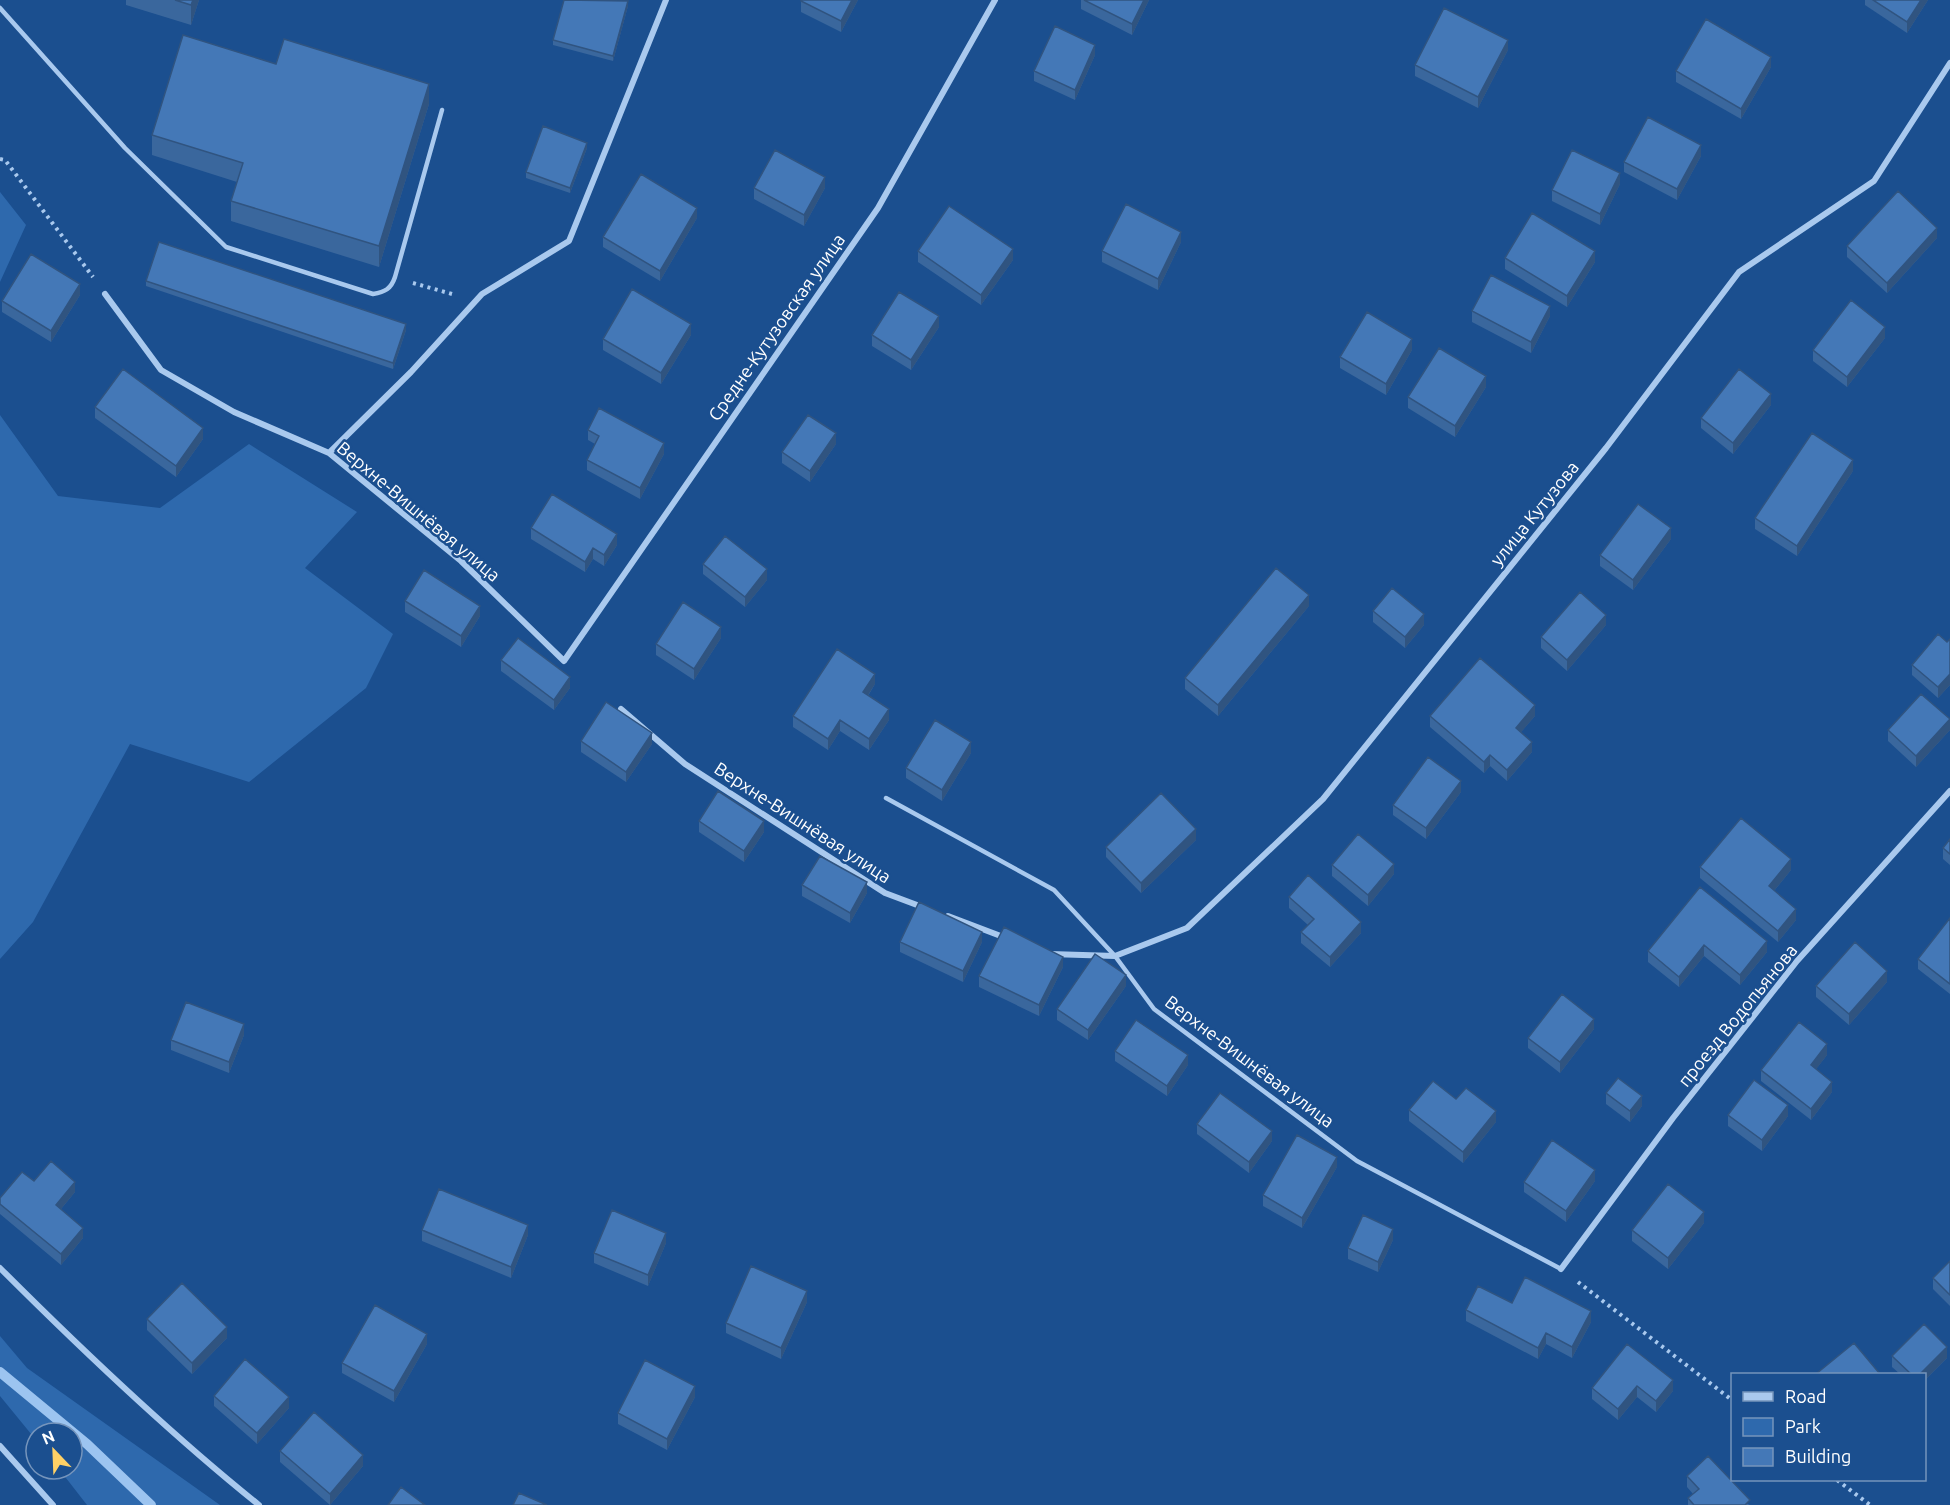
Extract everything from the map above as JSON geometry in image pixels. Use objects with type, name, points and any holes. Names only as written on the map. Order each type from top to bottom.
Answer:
[{"type":"street","points":[[329,453],[411,372],[482,294],[569,241],[666,0]]},
{"type":"street","name":"Средне-Кутузовская улица","points":[[564,661],[878,208],[996,0]]},
{"type":"street","name":"улица Кутузова","points":[[1115,956],[1187,928],[1323,799],[1606,448],[1739,272],[1874,181],[1950,63]]},
{"type":"street","name":"Верхне-Вишнёвая улица","points":[[105,294],[161,370],[234,412],[329,453],[460,561],[564,661]]},
{"type":"street","name":"Верхне-Вишнёвая улица","points":[[621,709],[684,764],[885,893],[929,909]]},
{"type":"street","name":"проезд Водопьянова","points":[[1561,1269],[1673,1118],[1797,962],[1950,792]]},
{"type":"street","points":[[940,913],[1018,942]]},
{"type":"street","points":[[1040,950],[1051,954],[1115,956]]},
{"type":"street","points":[[0,1268],[60,1329],[189,1448],[260,1505]]},
{"type":"street","points":[[0,1446],[53,1505]]},
{"type":"lane","points":[[0,8],[125,148],[226,247],[373,294],[384,292],[392,286],[396,277],[442,110]]},
{"type":"lane","name":"Верхне-Вишнёвая улица","points":[[886,798],[1054,890],[1115,956],[1154,1009],[1357,1161],[1561,1269]]},
{"type":"path","points":[[0,159],[5,160],[51,218],[105,294]]},
{"type":"path","points":[[396,277],[476,300]]},
{"type":"path","points":[[1561,1269],[1731,1399]]},
{"type":"path","points":[[1840,1481],[1870,1505]]},
{"type":"green space","points":[[0,192],[26,225],[0,282]]},
{"type":"green space","points":[[0,415],[58,496],[160,508],[249,444],[357,512],[305,568],[393,634],[366,688],[249,782],[130,744],[33,922],[0,959]]},
{"type":"green space","points":[[0,1336],[27,1368],[220,1505],[87,1505],[68,1481],[84,1481],[84,1421],[24,1421],[24,1425],[0,1396]]},
{"type":"building","points":[[175,0],[193,0],[191,5]]},
{"type":"building","points":[[564,0],[628,1],[613,56],[553,40]]},
{"type":"building","points":[[801,0],[852,0],[841,21]]},
{"type":"building","points":[[1084,0],[1144,0],[1132,24]]},
{"type":"building","points":[[1873,0],[1921,0],[1907,22]]},
{"type":"building","points":[[1444,8],[1508,40],[1478,97],[1415,65]]},
{"type":"building","points":[[1706,19],[1771,57],[1741,109],[1676,71]]},
{"type":"building","points":[[1055,26],[1095,45],[1075,90],[1034,71]]},
{"type":"building","points":[[183,35],[276,64],[284,39],[429,84],[379,246],[231,201],[243,163],[152,135]]},
{"type":"building","points":[[1648,117],[1701,145],[1677,189],[1624,162]]},
{"type":"building","points":[[543,126],[587,143],[570,188],[526,172]]},
{"type":"building","points":[[775,150],[825,177],[804,215],[754,188]]},
{"type":"building","points":[[1572,150],[1620,173],[1600,214],[1552,190]]},
{"type":"building","points":[[641,174],[697,208],[660,271],[603,237]]},
{"type":"building","points":[[1898,191],[1937,228],[1887,283],[1847,246]]},
{"type":"building","points":[[1126,204],[1181,232],[1158,279],[1102,251]]},
{"type":"building","points":[[949,206],[1013,249],[981,295],[918,251]]},
{"type":"building","points":[[1532,213],[1595,251],[1567,296],[1505,258]]},
{"type":"building","points":[[159,242],[406,324],[393,363],[146,281]]},
{"type":"building","points":[[31,254],[80,284],[51,331],[2,301]]},
{"type":"building","points":[[1491,275],[1550,306],[1531,342],[1472,311]]},
{"type":"building","points":[[632,289],[691,324],[661,373],[603,339]]},
{"type":"building","points":[[899,292],[939,316],[911,360],[872,335]]},
{"type":"building","points":[[1851,300],[1885,327],[1847,377],[1813,350]]},
{"type":"building","points":[[1367,312],[1412,339],[1386,384],[1340,357]]},
{"type":"building","points":[[1439,348],[1486,376],[1455,426],[1408,397]]},
{"type":"building","points":[[123,369],[203,428],[176,466],[95,407]]},
{"type":"building","points":[[1739,369],[1771,394],[1733,443],[1701,418]]},
{"type":"building","points":[[599,408],[664,443],[640,488],[587,460],[599,436],[588,430]]},
{"type":"building","points":[[808,415],[836,433],[810,471],[782,452]]},
{"type":"building","points":[[1812,433],[1853,460],[1797,546],[1755,518]]},
{"type":"building","points":[[552,494],[617,534],[604,555],[593,548],[585,562],[531,528]]},
{"type":"building","points":[[1638,504],[1671,528],[1633,580],[1600,555]]},
{"type":"building","points":[[725,536],[767,569],[745,597],[703,564]]},
{"type":"building","points":[[1276,568],[1309,595],[1218,705],[1185,678]]},
{"type":"building","points":[[424,570],[480,606],[461,636],[405,601]]},
{"type":"building","points":[[1392,588],[1424,614],[1405,637],[1373,611]]},
{"type":"building","points":[[1580,592],[1606,615],[1567,660],[1541,637]]},
{"type":"building","points":[[683,602],[721,627],[694,669],[656,644]]},
{"type":"building","points":[[1938,634],[1947,642],[1950,639],[1950,674],[1938,687],[1912,665]]},
{"type":"building","points":[[518,638],[570,677],[554,700],[501,660]]},
{"type":"building","points":[[837,649],[875,674],[863,692],[889,709],[869,739],[840,720],[828,739],[793,716]]},
{"type":"building","points":[[1480,658],[1535,705],[1516,728],[1532,742],[1507,770],[1490,755],[1484,762],[1430,716]]},
{"type":"building","points":[[1921,694],[1950,719],[1916,756],[1888,730]]},
{"type":"building","points":[[606,702],[652,733],[626,772],[581,741]]},
{"type":"building","points":[[935,720],[971,742],[942,790],[906,768]]},
{"type":"building","points":[[1428,757],[1461,781],[1426,828],[1393,805]]},
{"type":"building","points":[[718,791],[764,821],[744,851],[699,821]]},
{"type":"building","points":[[1161,793],[1196,829],[1141,883],[1106,847]]},
{"type":"building","points":[[1741,818],[1791,859],[1769,886],[1796,909],[1778,931],[1700,867]]},
{"type":"building","points":[[1358,834],[1394,864],[1368,895],[1332,865]]},
{"type":"building","points":[[1950,839],[1950,854],[1943,848]]},
{"type":"building","points":[[820,856],[867,882],[850,913],[802,885]]},
{"type":"building","points":[[1308,875],[1361,922],[1330,957],[1301,932],[1314,919],[1289,897]]},
{"type":"building","points":[[1700,887],[1767,941],[1740,975],[1704,945],[1679,977],[1648,951]]},
{"type":"building","points":[[919,902],[982,932],[963,971],[900,942]]},
{"type":"building","points":[[1950,918],[1950,984],[1918,959]]},
{"type":"building","points":[[1004,927],[1063,957],[1039,1005],[979,976]]},
{"type":"building","points":[[1855,942],[1887,971],[1849,1014],[1816,986]]},
{"type":"building","points":[[1095,954],[1126,975],[1088,1030],[1057,1009]]},
{"type":"building","points":[[1562,994],[1594,1019],[1560,1062],[1528,1038]]},
{"type":"building","points":[[186,1002],[244,1024],[229,1062],[171,1040]]},
{"type":"building","points":[[1136,1020],[1188,1055],[1167,1086],[1115,1051]]},
{"type":"building","points":[[1799,1022],[1827,1044],[1811,1065],[1832,1082],[1811,1109],[1761,1070]]},
{"type":"building","points":[[1618,1078],[1642,1096],[1630,1111],[1606,1093]]},
{"type":"building","points":[[1754,1080],[1788,1105],[1762,1140],[1728,1115]]},
{"type":"building","points":[[1433,1081],[1456,1099],[1466,1088],[1496,1111],[1463,1152],[1409,1110]]},
{"type":"building","points":[[1220,1093],[1272,1131],[1249,1162],[1197,1124]]},
{"type":"building","points":[[1297,1135],[1337,1157],[1302,1218],[1263,1195]]},
{"type":"building","points":[[1552,1140],[1595,1170],[1566,1211],[1524,1182]]},
{"type":"building","points":[[51,1161],[75,1182],[56,1205],[83,1228],[61,1254],[0,1204],[0,1198],[22,1172],[34,1181]]},
{"type":"building","points":[[1668,1184],[1704,1212],[1668,1258],[1632,1230]]},
{"type":"building","points":[[439,1189],[528,1225],[511,1267],[422,1230]]},
{"type":"building","points":[[612,1210],[666,1233],[648,1275],[594,1253]]},
{"type":"building","points":[[1363,1215],[1393,1229],[1378,1262],[1348,1248]]},
{"type":"building","points":[[1950,1261],[1950,1295],[1933,1278]]},
{"type":"building","points":[[751,1266],[807,1291],[781,1348],[726,1323]]},
{"type":"building","points":[[1525,1277],[1591,1311],[1572,1347],[1546,1333],[1538,1348],[1466,1310],[1478,1286],[1512,1303]]},
{"type":"building","points":[[182,1283],[227,1327],[192,1363],[147,1319]]},
{"type":"building","points":[[375,1305],[427,1334],[394,1391],[342,1363]]},
{"type":"building","points":[[1924,1324],[1947,1347],[1921,1373],[1910,1373],[1892,1356]]},
{"type":"building","points":[[1854,1343],[1879,1373],[1817,1373]]},
{"type":"building","points":[[1627,1344],[1673,1380],[1656,1401],[1637,1386],[1618,1409],[1592,1388]]},
{"type":"building","points":[[245,1359],[289,1397],[257,1433],[214,1396]]},
{"type":"building","points":[[645,1360],[695,1386],[667,1439],[618,1413]]},
{"type":"building","points":[[314,1412],[363,1455],[330,1494],[280,1451]]},
{"type":"building","points":[[1708,1456],[1750,1500],[1745,1505],[1694,1505],[1688,1498],[1699,1489],[1687,1476]]},
{"type":"building","points":[[401,1487],[425,1505],[388,1505]]},
{"type":"building","points":[[519,1493],[547,1505],[513,1505]]},
{"type":"waterway","points":[[0,1372],[87,1444],[151,1505]]}]
